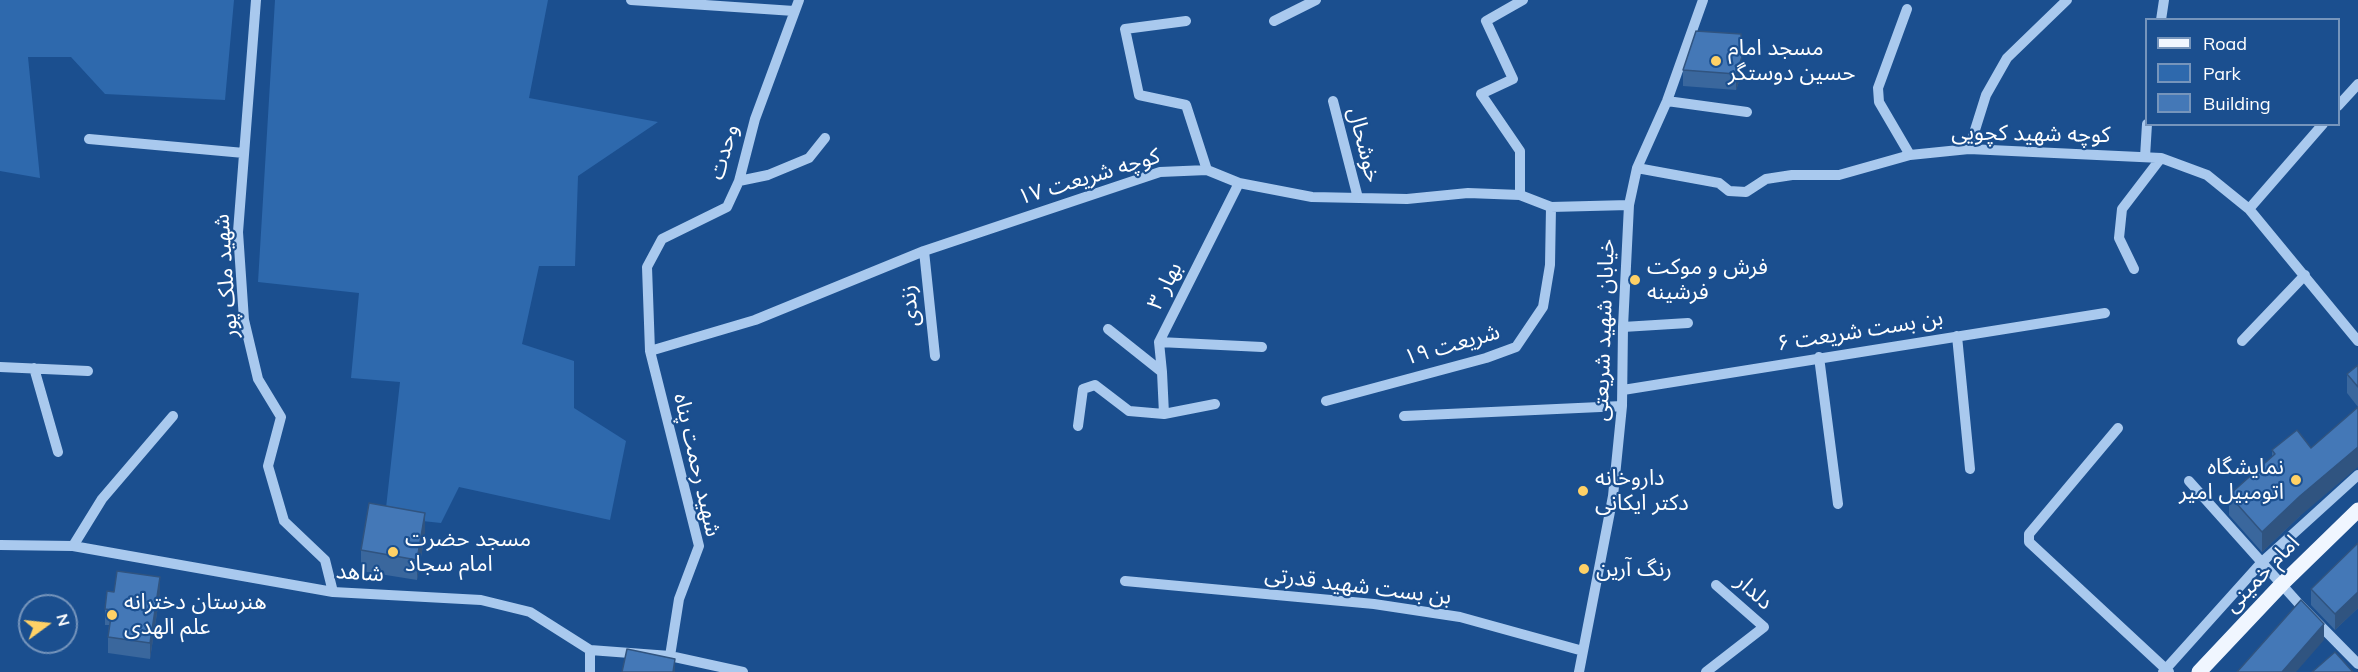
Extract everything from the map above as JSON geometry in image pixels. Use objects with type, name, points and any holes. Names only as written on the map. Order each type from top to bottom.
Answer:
[{"type":"main road","name":"امام خمینی","points":[[2199,672],[2282,584],[2358,510]]},
{"type":"street","name":"شهید ملک پور","points":[[256,0],[238,232],[244,320],[258,380],[282,417],[268,466],[284,521],[326,560],[333,591]]},
{"type":"street","points":[[631,0],[794,11]]},
{"type":"street","name":"وحدت","points":[[650,351],[647,267],[662,239],[727,207],[739,181],[754,119],[799,0]]},
{"type":"street","points":[[1274,21],[1316,0]]},
{"type":"street","points":[[1520,195],[1520,151],[1481,94],[1513,79],[1486,21],[1523,0]]},
{"type":"street","name":"خیابان شهید شریعتی","points":[[1579,672],[1613,496],[1623,390],[1623,327],[1629,205],[1637,168],[1666,100],[1703,0]]},
{"type":"street","points":[[1969,149],[1986,95],[2007,58],[2067,0]]},
{"type":"street","points":[[2161,18],[2164,0]]},
{"type":"street","points":[[1906,9],[1878,88],[1879,102],[1910,154]]},
{"type":"street","points":[[1186,21],[1125,29],[1139,95],[1186,105],[1207,170]]},
{"type":"street","points":[[2340,104],[2358,84]]},
{"type":"street","points":[[1666,100],[1747,112]]},
{"type":"street","name":"خوشحال","points":[[1333,101],[1358,198]]},
{"type":"street","points":[[2145,157],[2147,126]]},
{"type":"street","points":[[2249,209],[2321,126]]},
{"type":"street","points":[[739,181],[768,175],[809,158],[825,138]]},
{"type":"street","points":[[89,139],[244,153]]},
{"type":"street","name":"کوچه شهید کچویی","points":[[1637,168],[1719,183],[1729,191],[1746,192],[1766,179],[1792,175],[1839,175],[1910,154],[1969,149],[2161,158],[2207,175],[2249,209],[2358,341]]},
{"type":"street","points":[[2134,269],[2119,238],[2122,209],[2161,158]]},
{"type":"street","name":"کوچه شریعت ۱۷","points":[[650,351],[755,320],[924,251],[1160,172],[1207,170],[1239,183],[1312,197],[1407,200],[1468,193],[1520,195],[1551,207],[1629,205]]},
{"type":"street","name":"بهار ۳","points":[[1164,414],[1159,342],[1239,183]]},
{"type":"street","name":"شریعت ۱۹","points":[[1326,401],[1486,358],[1516,346],[1543,307],[1550,265],[1551,207]]},
{"type":"street","name":"زندی","points":[[924,251],[935,356]]},
{"type":"street","points":[[2242,341],[2305,275]]},
{"type":"street","name":"بن بست شریعت ۶","points":[[1623,390],[2104,313]]},
{"type":"street","points":[[1623,327],[1688,323]]},
{"type":"street","points":[[1108,328],[1162,372]]},
{"type":"street","points":[[1957,336],[1970,469]]},
{"type":"street","points":[[1159,342],[1262,347]]},
{"type":"street","name":"شهید رحمت پناه","points":[[650,351],[699,546],[679,599],[670,656]]},
{"type":"street","points":[[1819,357],[1838,504]]},
{"type":"street","points":[[0,367],[88,371]]},
{"type":"street","points":[[34,368],[58,452]]},
{"type":"street","points":[[1078,426],[1083,389],[1095,386],[1129,411],[1164,414],[1215,404]]},
{"type":"street","points":[[1404,416],[1622,406]]},
{"type":"street","points":[[73,546],[102,499],[173,416]]},
{"type":"street","points":[[2118,428],[2029,534],[2029,542],[2166,671],[2262,563],[2358,475]]},
{"type":"street","points":[[2189,482],[2300,605],[2358,664]]},
{"type":"street","name":"شاهد","points":[[0,545],[73,546],[333,591],[481,600],[530,612],[590,650],[670,656],[743,672]]},
{"type":"street","name":"بن بست شهید قدرتی","points":[[1125,581],[1374,604],[1460,617],[1583,651]]},
{"type":"street","name":"دلدار","points":[[1706,672],[1764,627],[1716,585]]},
{"type":"street","points":[[590,650],[590,672]]},
{"type":"green space","points":[[0,0],[234,0],[225,100],[105,94],[71,57],[28,57],[40,178],[0,171]]},
{"type":"green space","points":[[275,0],[548,0],[529,98],[658,122],[578,176],[575,266],[539,266],[522,344],[574,361],[574,408],[626,441],[610,520],[459,487],[441,523],[385,517],[400,382],[351,378],[359,293],[258,282]]},
{"type":"building","points":[[1696,31],[1741,34],[1742,57],[1736,74],[1683,70]]},
{"type":"building","points":[[2358,365],[2358,387],[2347,374]]},
{"type":"building","points":[[2358,407],[2358,447],[2262,532],[2229,495],[2275,454],[2272,450],[2297,430],[2311,448]]},
{"type":"building","points":[[369,503],[425,513],[417,560],[361,550]]},
{"type":"building","points":[[2358,543],[2358,592],[2335,614],[2311,589]]},
{"type":"building","points":[[117,571],[160,577],[150,643],[108,637],[112,610],[105,609],[107,591],[114,592]]},
{"type":"building","points":[[2301,600],[2324,624],[2282,672],[2237,672]]},
{"type":"building","points":[[627,649],[675,659],[673,672],[622,672]]},
{"type":"building","points":[[2335,652],[2353,672],[2312,672]]},
{"type":"place","name":"مسجد امام حسین دوستگر","points":[[1716,61]]},
{"type":"place","name":"فرش و موکت فرشینه","points":[[1635,280]]},
{"type":"place","name":"نمایشگاه اتومبیل امیر","points":[[2296,480]]},
{"type":"place","name":"داروخانه دکتر ایکانی","points":[[1583,491]]},
{"type":"place","name":"مسجد حضرت امام سجاد","points":[[393,552]]},
{"type":"place","name":"رنگ آرین","points":[[1584,569]]},
{"type":"place","name":"هنرستان دخترانه علم الهدی","points":[[112,615]]}]
